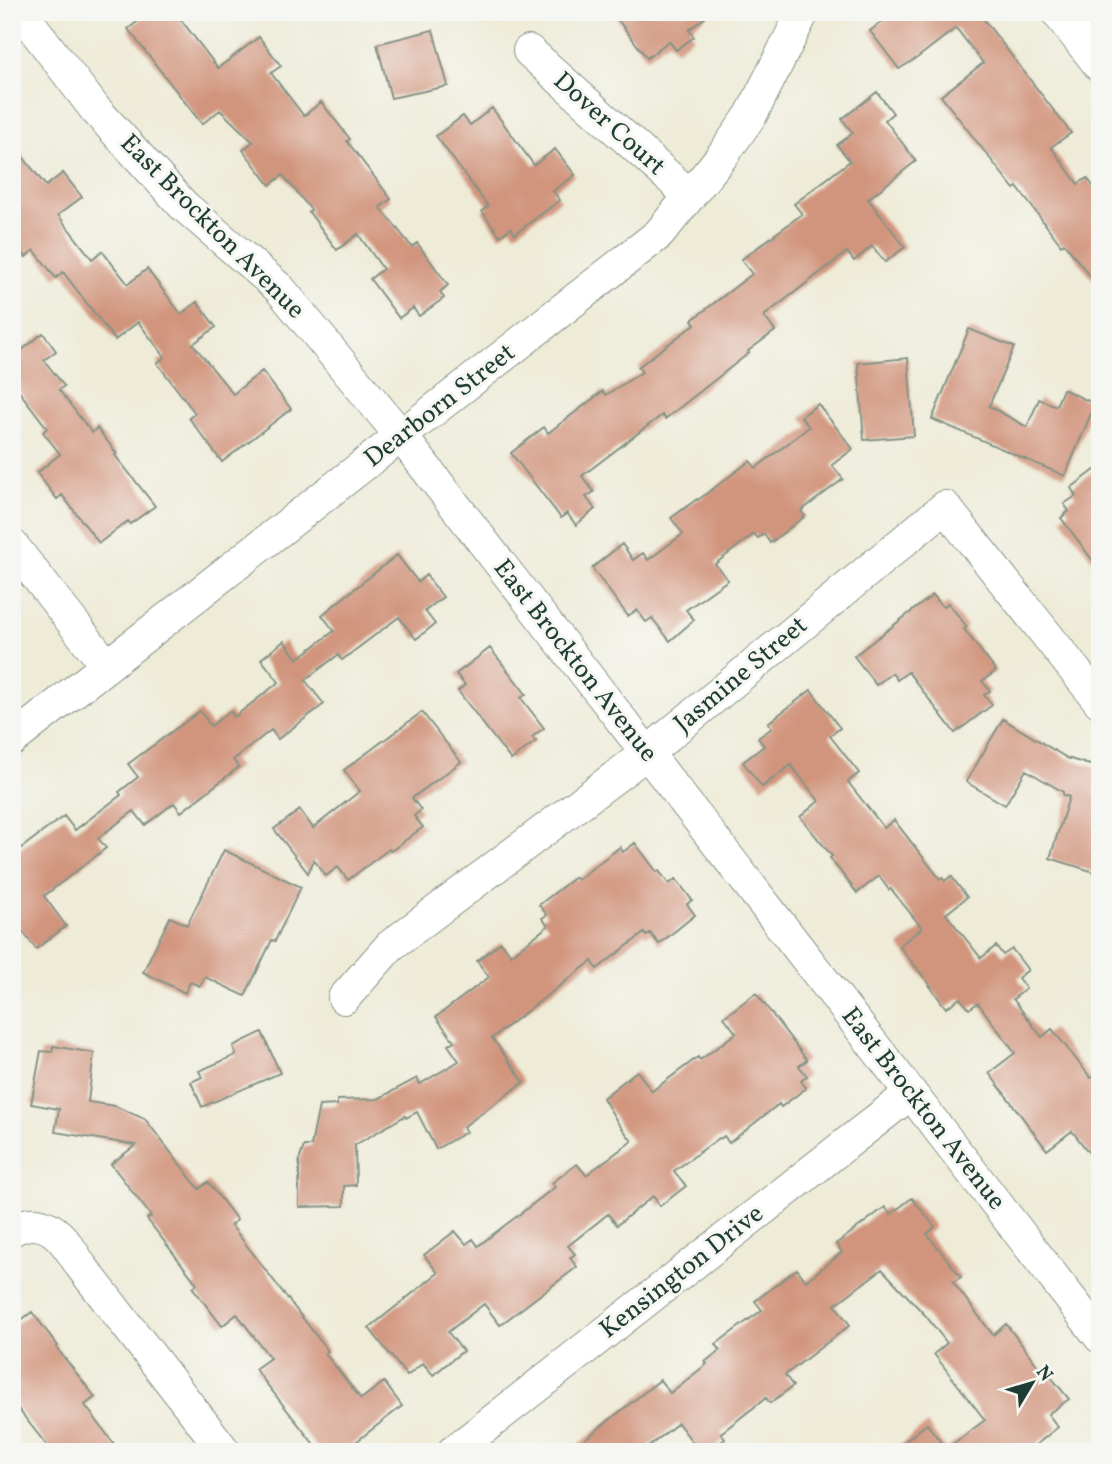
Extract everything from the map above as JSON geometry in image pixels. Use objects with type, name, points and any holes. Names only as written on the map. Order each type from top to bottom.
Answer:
[{"type":"street","name":"East Brockton Avenue","points":[[21,12],[95,109],[183,205],[280,289],[401,436],[1100,1337]]},
{"type":"street","name":"Dearborn Street","points":[[12,740],[659,234],[722,156],[751,115],[803,12]]},
{"type":"street","points":[[1057,12],[1100,66]]},
{"type":"street","name":"Dover Court","points":[[529,51],[690,196]]},
{"type":"street","name":"Jasmine Street","points":[[344,998],[390,946],[647,753],[945,507],[1100,702]]},
{"type":"street","points":[[12,545],[107,666]]},
{"type":"street","name":"Kensington Drive","points":[[453,1452],[911,1093]]},
{"type":"street","points":[[12,1230],[23,1224],[39,1225],[53,1230],[68,1244],[80,1266],[225,1452]]},
{"type":"building","points":[[150,12],[175,12],[218,68],[259,37],[281,66],[271,73],[304,116],[321,102],[350,139],[347,141],[391,199],[380,207],[412,247],[417,243],[448,285],[440,292],[444,298],[419,316],[413,308],[399,318],[370,279],[383,269],[358,234],[337,250],[309,212],[311,210],[283,175],[270,185],[243,150],[253,142],[220,110],[202,124],[128,29]]},
{"type":"building","points":[[612,12],[712,12],[689,30],[694,37],[676,50],[669,41],[647,58]]},
{"type":"building","points":[[894,12],[978,12],[1071,133],[1051,147],[1078,184],[1087,178],[1100,195],[1100,289],[1064,243],[1061,245],[1017,187],[1014,189],[941,96],[983,63],[956,28],[899,69],[870,31]]},
{"type":"building","points":[[433,30],[448,86],[391,98],[377,44]]},
{"type":"building","points":[[877,92],[893,113],[885,120],[916,161],[868,199],[905,247],[885,262],[872,246],[854,261],[847,252],[764,316],[775,331],[665,419],[662,415],[582,476],[594,492],[586,497],[595,509],[576,525],[567,513],[561,518],[511,453],[544,427],[548,433],[603,391],[606,395],[642,372],[638,367],[695,324],[692,320],[752,274],[741,260],[802,214],[794,204],[850,161],[837,145],[853,133],[842,119]]},
{"type":"building","points":[[492,108],[534,165],[555,149],[575,175],[553,191],[560,200],[515,234],[511,228],[500,236],[482,211],[488,206],[436,136],[463,116],[470,125]]},
{"type":"building","points":[[12,143],[46,186],[63,173],[82,197],[58,215],[92,259],[102,251],[128,284],[147,269],[181,314],[197,302],[216,327],[193,344],[233,394],[262,371],[291,409],[222,462],[189,418],[195,413],[157,363],[165,357],[138,322],[115,340],[63,272],[56,278],[34,250],[26,257],[12,239]]},
{"type":"building","points":[[969,329],[1014,347],[989,406],[1027,427],[1039,399],[1056,406],[1063,389],[1095,404],[1065,476],[932,419]]},
{"type":"building","points":[[43,333],[56,351],[44,360],[64,386],[59,390],[92,433],[97,428],[155,506],[130,524],[128,521],[99,543],[62,495],[57,499],[37,473],[60,454],[43,432],[47,428],[12,382],[12,358]]},
{"type":"building","points":[[908,358],[914,436],[864,440],[858,363]]},
{"type":"building","points":[[818,404],[853,449],[832,465],[843,479],[801,511],[805,516],[770,543],[764,534],[758,538],[754,534],[715,564],[728,580],[686,610],[694,620],[670,641],[652,618],[646,622],[637,610],[628,616],[592,568],[622,544],[633,560],[643,553],[648,560],[683,534],[671,518],[750,461],[756,468],[809,427],[801,417]]},
{"type":"building","points":[[1100,466],[1100,570],[1061,518],[1069,511],[1064,504],[1076,496],[1071,488]]},
{"type":"building","points":[[397,555],[418,582],[426,575],[443,597],[425,611],[435,624],[416,639],[399,617],[342,660],[338,655],[305,680],[324,704],[278,739],[271,730],[233,760],[239,767],[181,812],[174,803],[145,825],[134,811],[98,838],[106,848],[44,896],[66,926],[36,949],[12,917],[12,855],[64,816],[75,830],[121,795],[119,792],[138,777],[128,764],[200,711],[211,726],[230,711],[234,717],[279,682],[261,659],[284,641],[297,659],[334,631],[322,615]]},
{"type":"building","points":[[933,595],[943,607],[948,603],[996,671],[982,681],[990,691],[984,695],[992,705],[955,733],[908,672],[897,680],[892,673],[876,685],[854,656]]},
{"type":"building","points":[[490,648],[526,694],[521,698],[544,728],[532,737],[536,741],[511,760],[458,691],[465,685],[456,674]]},
{"type":"building","points":[[811,690],[840,728],[830,736],[859,773],[848,782],[884,828],[894,820],[940,879],[945,881],[951,876],[967,897],[946,914],[981,958],[996,946],[1003,955],[1012,949],[1028,970],[1018,978],[1026,989],[1013,999],[1042,1037],[1052,1029],[1091,1078],[1100,1072],[1100,1167],[1072,1131],[1047,1150],[989,1073],[1015,1053],[978,1003],[969,1009],[960,998],[946,1008],[899,946],[922,928],[879,876],[857,893],[830,858],[832,856],[800,817],[819,801],[791,765],[762,787],[743,762],[764,746],[758,738],[772,728],[768,723]]},
{"type":"building","points":[[422,712],[461,762],[412,798],[421,810],[414,816],[423,827],[348,880],[338,867],[326,876],[314,860],[308,873],[274,829],[300,810],[313,828],[360,791],[344,770]]},
{"type":"building","points":[[1003,719],[1067,758],[1100,768],[1100,874],[1050,858],[1069,797],[1063,795],[1063,792],[1026,770],[1005,805],[966,782]]},
{"type":"building","points":[[635,843],[669,884],[676,879],[692,900],[687,904],[695,915],[659,944],[650,933],[646,936],[644,933],[597,969],[592,961],[492,1038],[524,1082],[463,1127],[466,1132],[436,1149],[417,1112],[406,1118],[405,1116],[355,1145],[356,1185],[344,1186],[344,1206],[299,1207],[299,1161],[304,1146],[311,1146],[319,1106],[337,1105],[337,1100],[378,1099],[417,1078],[420,1084],[459,1061],[448,1045],[454,1041],[436,1017],[489,977],[477,961],[501,942],[511,955],[548,926],[542,918],[547,915],[539,905],[620,847],[623,852]]},
{"type":"building","points":[[224,850],[301,887],[245,996],[205,977],[200,986],[190,982],[185,993],[143,972],[170,917],[187,925]]},
{"type":"building","points":[[756,993],[807,1060],[799,1066],[807,1076],[801,1081],[806,1088],[781,1107],[779,1104],[729,1143],[724,1136],[719,1138],[674,1171],[686,1186],[660,1206],[653,1196],[617,1225],[608,1214],[568,1246],[575,1254],[570,1258],[577,1267],[500,1325],[484,1304],[448,1332],[463,1351],[433,1375],[423,1363],[407,1376],[369,1328],[438,1273],[424,1255],[455,1231],[466,1244],[473,1239],[478,1246],[555,1187],[552,1183],[577,1164],[586,1175],[632,1141],[603,1098],[637,1071],[652,1091],[698,1057],[700,1060],[736,1033],[724,1017]]},
{"type":"building","points":[[262,1032],[280,1073],[202,1107],[191,1082],[202,1077],[199,1071],[236,1055],[233,1046]]},
{"type":"building","points":[[53,1046],[94,1053],[88,1102],[115,1106],[145,1119],[199,1189],[208,1182],[237,1220],[231,1225],[328,1351],[325,1353],[361,1399],[384,1382],[402,1406],[343,1452],[320,1452],[255,1369],[270,1358],[237,1314],[222,1326],[193,1288],[197,1284],[147,1219],[151,1216],[111,1164],[136,1145],[55,1132],[59,1109],[31,1104],[41,1051],[52,1052]]},
{"type":"building","points":[[912,1198],[935,1227],[927,1234],[961,1277],[953,1282],[993,1335],[1006,1324],[1044,1374],[1047,1372],[1069,1399],[1048,1414],[1058,1427],[1027,1452],[891,1452],[927,1424],[946,1449],[985,1420],[934,1354],[947,1343],[882,1269],[835,1305],[850,1325],[785,1375],[793,1386],[770,1403],[766,1398],[721,1433],[725,1439],[708,1452],[700,1452],[678,1423],[642,1452],[569,1452],[660,1380],[670,1393],[707,1364],[705,1362],[720,1350],[716,1344],[762,1310],[755,1301],[797,1269],[806,1281],[842,1252],[836,1244],[885,1207],[891,1214]]},
{"type":"building","points":[[32,1312],[95,1397],[85,1405],[120,1452],[52,1452],[12,1401],[12,1327]]}]
